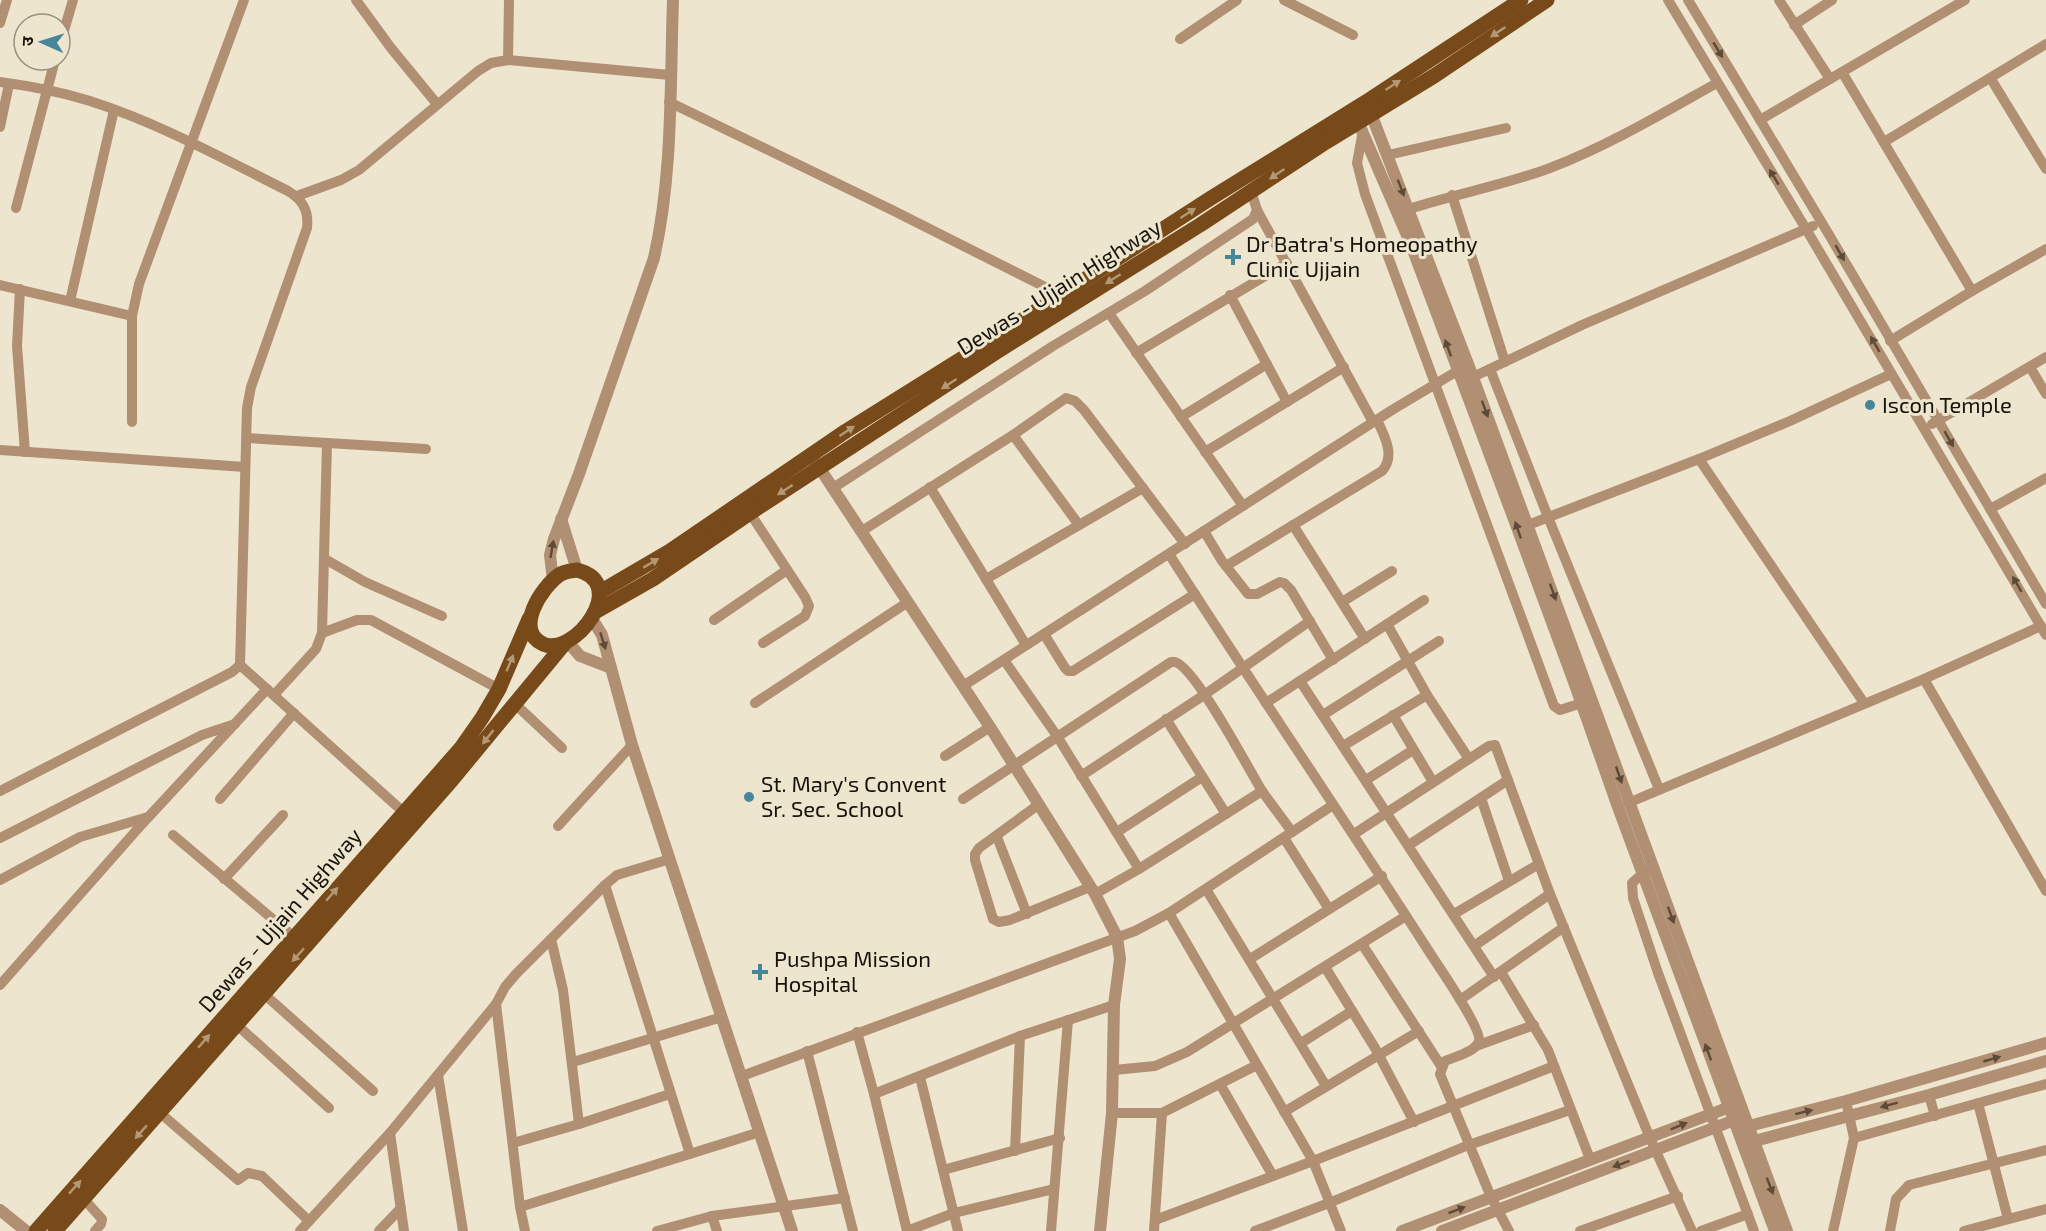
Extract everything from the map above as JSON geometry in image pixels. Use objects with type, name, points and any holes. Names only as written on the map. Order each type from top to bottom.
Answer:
[{"type":"main road","name":"Dewas - Ujjain Highway","points":[[36,1231],[294,937],[409,817],[485,742],[566,642],[578,633],[593,614],[600,600],[600,592],[1076,303],[1251,191],[1424,73],[1521,0]]},
{"type":"main road","name":"Dewas - Ujjain Highway","points":[[1424,73],[1547,0]]},
{"type":"main road","name":"Dewas - Ujjain Highway","points":[[593,614],[653,579],[750,513],[816,462],[1061,296],[1211,198],[1363,116]]},
{"type":"main road","points":[[553,580],[561,574],[577,570],[586,572],[593,578],[600,592]]},
{"type":"main road","name":"Dewas - Ujjain Highway","points":[[55,1231],[264,994],[409,817],[482,718],[499,689],[533,607],[553,580]]},
{"type":"main road","points":[[529,619],[532,633],[544,645],[553,646],[566,642]]},
{"type":"street","points":[[0,23],[7,0]]},
{"type":"street","points":[[132,422],[132,315],[139,284],[244,0]]},
{"type":"street","points":[[356,0],[391,48],[437,104]]},
{"type":"street","points":[[508,60],[509,0]]},
{"type":"street","points":[[553,580],[550,555],[561,519],[579,474],[654,258],[665,199],[673,0]]},
{"type":"street","points":[[1180,39],[1237,0]]},
{"type":"street","points":[[1284,0],[1353,35]]},
{"type":"street","points":[[1628,803],[2044,630],[1668,0]]},
{"type":"street","points":[[1688,0],[2046,604]]},
{"type":"street","points":[[1779,0],[1830,79]]},
{"type":"street","points":[[1794,25],[1832,0]]},
{"type":"street","points":[[1760,120],[1965,0]]},
{"type":"street","points":[[1884,142],[2046,44]]},
{"type":"street","points":[[297,196],[340,180],[359,170],[437,104],[491,63],[508,60],[670,75]]},
{"type":"street","points":[[16,208],[51,72]]},
{"type":"street","points":[[1842,72],[1972,291]]},
{"type":"street","points":[[1991,79],[2046,169]]},
{"type":"street","points":[[0,127],[4,83],[90,101],[148,123],[297,196],[303,203],[308,216],[307,228],[251,387],[247,408],[240,665],[232,672],[0,791]]},
{"type":"street","points":[[1409,209],[1551,167],[1643,123],[1717,83]]},
{"type":"street","points":[[669,102],[890,209],[1076,303]]},
{"type":"street","points":[[70,301],[114,110]]},
{"type":"street","points":[[1363,116],[1388,155],[1468,364],[1528,525],[1580,680],[1582,703],[1647,867],[1733,1105],[1787,1231]]},
{"type":"street","points":[[1363,116],[1457,371],[1628,803],[1636,840]]},
{"type":"street","points":[[1363,116],[1357,163],[1365,194],[1554,708],[1560,710],[1582,703]]},
{"type":"street","points":[[1388,155],[1506,128]]},
{"type":"street","points":[[1226,566],[1385,467],[1389,453],[1388,446],[1375,421],[1257,210],[1251,191]]},
{"type":"street","points":[[1452,195],[1505,362]]},
{"type":"street","points":[[833,488],[1253,219],[1257,210]]},
{"type":"street","points":[[1473,378],[1582,325],[1821,223]]},
{"type":"street","points":[[1890,341],[2046,249]]},
{"type":"street","points":[[1136,353],[1287,263]]},
{"type":"street","points":[[0,285],[132,315]]},
{"type":"street","points":[[20,289],[17,346],[25,452]]},
{"type":"street","points":[[1230,296],[1287,402]]},
{"type":"street","points":[[1108,313],[1243,506]]},
{"type":"street","points":[[1924,429],[2046,357]]},
{"type":"street","points":[[1181,417],[1267,364]]},
{"type":"street","points":[[963,686],[1392,410],[1468,364]]},
{"type":"street","points":[[1205,452],[1344,367]]},
{"type":"street","points":[[2030,367],[2046,394]]},
{"type":"street","points":[[1490,369],[1659,789]]},
{"type":"street","points":[[1528,525],[1699,459],[1790,421],[1891,374]]},
{"type":"street","points":[[861,531],[1013,435],[1061,399],[1070,398],[1084,410],[1185,544]]},
{"type":"street","points":[[1013,435],[1079,525]]},
{"type":"street","points":[[247,438],[426,449]]},
{"type":"street","points":[[0,985],[149,816],[235,724],[316,649],[322,633],[327,443]]},
{"type":"street","points":[[0,450],[245,467]]},
{"type":"street","points":[[1699,459],[1864,704]]},
{"type":"street","points":[[816,462],[990,727],[1093,890],[1118,937],[1120,959],[1114,1005],[1112,1113],[1100,1231]]},
{"type":"street","points":[[1990,509],[2046,478]]},
{"type":"street","points":[[930,487],[1026,645]]},
{"type":"street","points":[[986,579],[1143,488]]},
{"type":"street","points":[[750,513],[807,601],[808,612],[805,616],[763,643]]},
{"type":"street","points":[[561,519],[577,570]]},
{"type":"street","points":[[1293,525],[1365,639]]},
{"type":"street","points":[[1204,531],[1244,591],[1252,595],[1280,582],[1284,583],[1291,590],[1333,660]]},
{"type":"street","points":[[1169,554],[1382,876],[1460,1000],[1479,1033],[1476,1047]]},
{"type":"street","points":[[325,559],[365,582],[442,616]]},
{"type":"street","points":[[714,620],[787,570]]},
{"type":"street","points":[[1342,602],[1392,571]]},
{"type":"street","points":[[1044,634],[1065,668],[1073,671],[1195,594]]},
{"type":"street","points":[[1266,703],[1424,600]]},
{"type":"street","points":[[755,703],[908,602]]},
{"type":"street","points":[[593,614],[602,635],[632,745],[792,1231]]},
{"type":"street","points":[[322,633],[357,620],[371,620],[499,689]]},
{"type":"street","points":[[1082,776],[1310,621]]},
{"type":"street","points":[[1387,624],[1427,695],[1469,759]]},
{"type":"street","points":[[1323,715],[1439,641]]},
{"type":"street","points":[[566,642],[580,656],[611,668]]},
{"type":"street","points":[[1004,660],[1057,736],[1139,869]]},
{"type":"street","points":[[963,799],[1171,662],[1180,663],[1204,695],[1263,791],[1329,909]]},
{"type":"street","points":[[240,665],[409,817]]},
{"type":"street","points":[[1924,680],[2046,891]]},
{"type":"street","points":[[1300,681],[1474,946],[1498,975],[1544,1040],[1590,1159]]},
{"type":"street","points":[[1343,746],[1427,695]]},
{"type":"street","points":[[514,704],[562,748]]},
{"type":"street","points":[[220,799],[294,713]]},
{"type":"street","points":[[1393,715],[1433,782]]},
{"type":"street","points":[[1166,719],[1226,814]]},
{"type":"street","points":[[0,838],[202,735],[235,724]]},
{"type":"street","points":[[945,756],[990,727]]},
{"type":"street","points":[[558,826],[632,745]]},
{"type":"street","points":[[1354,834],[1489,746],[1495,745],[1550,894],[1650,1138],[1692,1231]]},
{"type":"street","points":[[1366,780],[1413,750]]},
{"type":"street","points":[[1116,832],[1202,777]]},
{"type":"street","points":[[1409,845],[1508,780]]},
{"type":"street","points":[[1038,805],[979,848],[975,854],[993,919],[1003,922],[1027,914],[1093,890],[1139,869],[1263,791]]},
{"type":"street","points":[[1481,798],[1509,881]]},
{"type":"street","points":[[742,1076],[1135,931],[1169,913],[1333,805]]},
{"type":"street","points":[[224,879],[283,815]]},
{"type":"street","points":[[0,880],[80,837],[149,816]]},
{"type":"street","points":[[173,835],[294,937]]},
{"type":"street","points":[[997,837],[1027,914]]},
{"type":"street","points":[[300,1231],[390,1133],[496,1004],[505,987],[550,939],[617,876],[670,859]]},
{"type":"street","points":[[1454,914],[1539,864]]},
{"type":"street","points":[[1647,867],[1632,884],[1633,898],[1658,974],[1754,1231]]},
{"type":"street","points":[[1250,959],[1382,876]]},
{"type":"street","points":[[605,885],[690,1154]]},
{"type":"street","points":[[1206,889],[1326,1086]]},
{"type":"street","points":[[1474,946],[1550,894]]},
{"type":"street","points":[[1169,913],[1313,1161],[1341,1231]]},
{"type":"street","points":[[1114,1070],[1155,1066],[1171,1060],[1406,916]]},
{"type":"street","points":[[1460,1000],[1564,927]]},
{"type":"street","points":[[550,939],[563,990],[579,1124]]},
{"type":"street","points":[[1362,944],[1441,1066],[1442,1080],[1491,1197],[1509,1231]]},
{"type":"street","points":[[1325,967],[1379,1054],[1414,1122]]},
{"type":"street","points":[[264,994],[373,1091]]},
{"type":"street","points":[[496,1004],[520,1207],[525,1231]]},
{"type":"street","points":[[874,1094],[1020,1036],[1114,1005]]},
{"type":"street","points":[[1300,1043],[1352,1011]]},
{"type":"street","points":[[573,1062],[723,1017]]},
{"type":"street","points":[[1051,1231],[1068,1020]]},
{"type":"street","points":[[237,1025],[329,1108]]},
{"type":"street","points":[[1441,1066],[1445,1061],[1476,1047],[1534,1025]]},
{"type":"street","points":[[1284,1112],[1419,1031]]},
{"type":"street","points":[[857,1032],[907,1231],[954,1213],[1054,1189]]},
{"type":"street","points":[[1015,1151],[1020,1036]]},
{"type":"street","points":[[1442,1231],[1715,1127],[1846,1101],[2046,1043]]},
{"type":"street","points":[[807,1051],[853,1231]]},
{"type":"street","points":[[1748,1143],[2046,1061]]},
{"type":"street","points":[[1112,1113],[1162,1113],[1257,1065]]},
{"type":"street","points":[[1162,1113],[1155,1225],[1273,1176],[1554,1066]]},
{"type":"street","points":[[438,1075],[463,1231]]},
{"type":"street","points":[[920,1077],[958,1231]]},
{"type":"street","points":[[1220,1084],[1273,1176]]},
{"type":"street","points":[[1854,1138],[2046,1084]]},
{"type":"street","points":[[513,1143],[670,1094]]},
{"type":"street","points":[[1929,1095],[1935,1116]]},
{"type":"street","points":[[1833,1231],[1854,1138],[1846,1101]]},
{"type":"street","points":[[1978,1103],[2008,1219]]},
{"type":"street","points":[[1402,1231],[1733,1105]]},
{"type":"street","points":[[1255,1231],[1471,1145],[1570,1110]]},
{"type":"street","points":[[159,1112],[238,1180],[248,1173],[262,1176],[309,1221]]},
{"type":"street","points":[[520,1207],[760,1132]]},
{"type":"street","points":[[390,1133],[404,1231]]},
{"type":"street","points":[[943,1170],[1060,1138]]},
{"type":"street","points":[[1748,1143],[1775,1231]]},
{"type":"street","points":[[1890,1231],[1896,1198],[1909,1185],[2046,1150]]},
{"type":"street","points":[[1580,1231],[1678,1196]]},
{"type":"street","points":[[83,1198],[102,1219],[95,1231]]},
{"type":"street","points":[[657,1231],[712,1216],[845,1198]]},
{"type":"street","points":[[379,1231],[401,1208]]},
{"type":"street","points":[[1964,1231],[2046,1209]]},
{"type":"street","points":[[0,1210],[26,1231]]},
{"type":"street","points":[[1701,1231],[1748,1214]]},
{"type":"street","points":[[712,1216],[717,1231]]},
{"type":"place","name":"Dr Batra's Homeopathy Clinic Ujjain","points":[[1233,257]]},
{"type":"place","name":"Iscon Temple","points":[[1870,405]]},
{"type":"place","name":"St. Mary's Convent Sr. Sec. School","points":[[749,797]]},
{"type":"place","name":"Pushpa Mission Hospital","points":[[760,972]]}]
